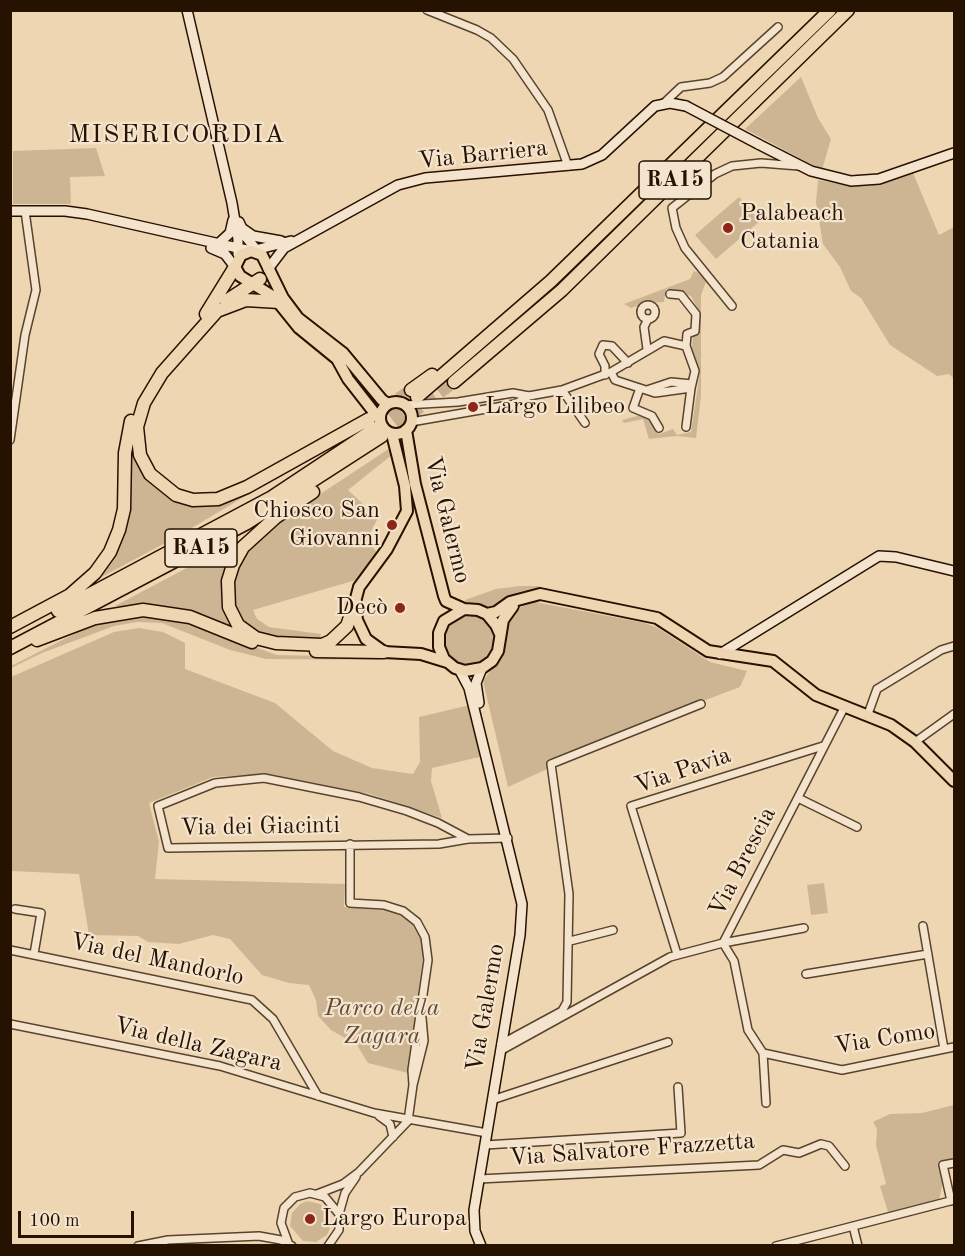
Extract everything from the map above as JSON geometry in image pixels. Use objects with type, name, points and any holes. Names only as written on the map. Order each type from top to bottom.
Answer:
[{"type":"highway","name":"RA15","points":[[414,393],[457,363],[551,281],[830,10]]},
{"type":"highway","name":"RA15","points":[[457,391],[498,346],[562,290],[848,10]]},
{"type":"highway","points":[[10,627],[70,595],[89,579],[105,560],[122,520],[127,440],[136,408],[155,373],[214,305],[233,266]]},
{"type":"highway","points":[[262,276],[233,295],[162,373],[140,412],[136,433],[140,455],[150,474],[167,490],[193,500],[211,500],[227,496],[381,430]]},
{"type":"highway","points":[[217,311],[246,300],[279,302]]},
{"type":"highway","name":"RA15","points":[[11,644],[247,523],[381,430]]},
{"type":"highway","points":[[355,602],[347,627],[326,644],[276,643],[256,638],[238,625],[229,607],[228,581],[236,558],[261,529],[381,430]]},
{"type":"highway","points":[[11,644],[56,635],[94,618],[142,610],[190,617],[272,648],[384,652]]},
{"type":"main road","points":[[187,10],[232,204],[238,249],[233,266]]},
{"type":"main road","points":[[663,104],[686,106],[802,167],[839,180],[879,179],[954,153]]},
{"type":"main road","name":"Via Barriera","points":[[299,239],[387,190],[412,180],[582,164],[602,155],[647,112],[663,104]]},
{"type":"main road","points":[[232,204],[255,252],[267,262],[262,276]]},
{"type":"main road","points":[[10,211],[81,213],[255,252]]},
{"type":"main road","points":[[217,244],[230,233],[233,215]]},
{"type":"main road","points":[[242,228],[253,236],[286,242]]},
{"type":"main road","points":[[193,239],[219,250],[233,266],[262,276],[298,318],[349,358],[382,400],[388,404]]},
{"type":"main road","points":[[233,266],[244,253],[299,239]]},
{"type":"main road","points":[[262,276],[284,248],[299,239]]},
{"type":"main road","name":"Via Galermo","points":[[262,276],[299,328],[337,359],[381,430],[405,486],[407,511],[387,549],[363,580],[355,602]]},
{"type":"main road","points":[[397,402],[405,405],[411,413],[409,426],[381,430],[381,410],[388,404],[397,402]]},
{"type":"main road","name":"Via Galermo","points":[[409,426],[415,484],[444,596],[446,601],[464,609]]},
{"type":"main road","points":[[719,654],[879,556],[896,557],[954,571]]},
{"type":"main road","points":[[487,614],[496,612],[510,602],[540,594],[648,615],[665,622],[699,646],[719,654],[773,661],[810,692],[891,724],[915,742],[954,781]]},
{"type":"main road","points":[[492,779],[489,747],[476,687],[477,677],[482,668],[495,657],[500,645],[500,634],[506,614],[524,597]]},
{"type":"main road","points":[[355,602],[357,620],[371,644],[384,652],[421,654],[447,662],[459,669],[467,682],[492,779]]},
{"type":"main road","points":[[447,662],[439,646],[439,633],[447,617],[464,609],[473,609],[487,614],[500,634]]},
{"type":"main road","points":[[459,669],[482,668]]},
{"type":"main road","name":"Via Galermo","points":[[481,1245],[474,1221],[479,1179],[522,921],[521,896],[492,779]]},
{"type":"street","points":[[426,10],[477,30],[491,38],[513,59],[548,110],[568,166]]},
{"type":"street","name":"Via Barriera","points":[[663,104],[681,87],[710,83],[723,77],[778,27]]},
{"type":"street","points":[[732,306],[685,248],[676,228],[672,208],[715,174],[732,166],[761,164],[802,167]]},
{"type":"street","points":[[10,440],[26,335],[36,290],[25,211]]},
{"type":"street","points":[[670,294],[681,295],[696,314],[695,331],[687,334],[686,346],[695,371],[686,427]]},
{"type":"street","points":[[647,349],[644,327],[648,318]]},
{"type":"street","points":[[409,426],[461,413],[515,404],[529,396],[562,390],[608,373],[664,341],[686,346]]},
{"type":"street","points":[[628,363],[612,346],[603,345],[599,354],[608,373],[615,380],[655,393],[692,386]]},
{"type":"street","points":[[644,389],[633,408],[652,416],[658,428]]},
{"type":"street","points":[[562,390],[585,423]]},
{"type":"street","points":[[405,405],[457,391],[513,393],[529,396]]},
{"type":"street","points":[[457,391],[461,413]]},
{"type":"street","points":[[868,714],[877,689],[941,650],[954,646]]},
{"type":"street","points":[[501,1048],[562,1011],[565,1006],[570,941],[569,894],[550,764],[702,704]]},
{"type":"street","name":"Via Brescia","points":[[501,1048],[677,954],[723,943],[844,706]]},
{"type":"street","points":[[915,742],[954,714]]},
{"type":"street","name":"Via Pavia","points":[[677,954],[631,806],[823,746]]},
{"type":"street","name":"Via dei Giacinti","points":[[468,839],[438,823],[407,811],[359,797],[264,778],[214,783],[159,806],[168,848],[440,844],[468,839],[507,838]]},
{"type":"street","points":[[798,798],[857,827]]},
{"type":"street","points":[[328,1245],[339,1230],[339,1214],[345,1193],[359,1172],[408,1121],[421,1034],[428,960],[425,937],[417,922],[403,910],[384,905],[350,903],[350,844]]},
{"type":"street","points":[[15,909],[41,913],[34,954]]},
{"type":"street","points":[[923,926],[944,1049]]},
{"type":"street","points":[[766,1103],[763,1053],[748,1030],[734,961],[723,943],[804,928]]},
{"type":"street","points":[[570,941],[613,930]]},
{"type":"street","name":"Via del Mandorlo","points":[[10,950],[252,1000],[273,1019],[318,1096]]},
{"type":"street","points":[[806,974],[928,954]]},
{"type":"street","name":"Via della Zagara","points":[[10,1024],[220,1066],[375,1113]]},
{"type":"street","points":[[492,1100],[668,1042]]},
{"type":"street","name":"Via Como","points":[[763,1053],[842,1070],[954,1047]]},
{"type":"street","points":[[484,1145],[681,1133],[678,1087]]},
{"type":"street","points":[[375,1113],[408,1121],[487,1133]]},
{"type":"street","points":[[375,1113],[401,1128]]},
{"type":"street","points":[[387,1120],[393,1137]]},
{"type":"street","name":"Via Salvatore Frazzetta","points":[[479,1179],[759,1165],[783,1150],[799,1153],[821,1144],[829,1146],[845,1166]]},
{"type":"street","points":[[776,1245],[953,1201],[943,1165],[954,1162]]},
{"type":"street","points":[[138,1245],[168,1240],[259,1236],[271,1233],[280,1223],[289,1202],[302,1194],[317,1194],[342,1184],[359,1172]]},
{"type":"street","points":[[317,1194],[331,1201],[339,1214]]},
{"type":"street","points":[[280,1223],[291,1245]]},
{"type":"street","points":[[853,1226],[858,1245]]},
{"type":"street","points":[[259,1236],[291,1245]]},
{"type":"green space","points":[[801,77],[818,118],[831,139],[822,170],[745,129]]},
{"type":"green space","points":[[96,148],[105,176],[70,177],[71,204],[13,204],[13,151]]},
{"type":"green space","points":[[913,173],[939,235],[954,227],[954,379],[949,374],[937,376],[890,345],[861,298],[851,291],[840,267],[823,244],[816,202],[818,180],[849,186],[867,186]]},
{"type":"green space","name":"Palabeach Catania","points":[[739,197],[760,221],[716,259],[695,235]]},
{"type":"green space","points":[[694,271],[704,275],[706,282],[701,295],[701,396],[696,438],[677,436],[649,439],[643,419],[624,423],[622,420],[641,415],[648,417],[659,434],[673,429],[677,435],[691,432],[700,373],[692,349],[693,335],[698,328],[699,311],[691,296],[666,289],[664,302],[645,303],[631,308],[624,304],[690,279]]},
{"type":"green space","points":[[132,446],[136,461],[154,486],[169,497],[195,505],[226,502],[299,464],[180,535],[98,579],[106,568]]},
{"type":"green space","points":[[390,448],[393,454],[348,490],[378,518],[367,539],[377,553],[356,580],[253,610],[257,619],[269,627],[321,634],[320,641],[288,640],[256,633],[246,626],[234,604],[233,580],[241,560],[249,549],[284,518]]},
{"type":"green space","points":[[245,537],[229,558],[222,582],[223,607],[235,629],[198,614],[171,607],[115,606]]},
{"type":"green space","points":[[541,586],[516,593],[496,608],[487,609],[478,604],[466,603],[465,600],[496,589]]},
{"type":"green space","points":[[535,602],[645,623],[658,628],[710,662],[747,671],[740,687],[547,760],[547,769],[508,787],[483,681],[503,653],[509,619],[521,607]]},
{"type":"green space","points":[[467,611],[488,619],[496,635],[493,652],[484,662],[471,667],[458,665],[445,654],[443,628]]},
{"type":"green space","points":[[138,616],[170,618],[189,623],[277,655],[378,657],[380,660],[266,659],[230,650],[162,623],[137,622],[114,626],[42,653],[11,668],[92,625]]},
{"type":"green space","name":"Parco della Zagara","points":[[139,628],[163,632],[185,643],[185,669],[275,703],[333,751],[372,768],[413,774],[420,762],[419,717],[470,705],[484,756],[432,768],[431,781],[442,818],[370,794],[270,774],[213,777],[149,803],[159,842],[155,879],[345,884],[344,907],[393,911],[413,924],[422,941],[423,956],[408,1073],[368,1063],[357,1045],[331,1030],[318,1016],[316,1000],[309,985],[289,983],[262,975],[230,939],[213,935],[179,944],[148,942],[138,936],[89,935],[79,874],[11,871],[11,677],[114,632]]},
{"type":"green space","points":[[824,883],[828,913],[811,915],[807,885]]},
{"type":"green space","points":[[954,1105],[954,1158],[939,1163],[943,1182],[939,1200],[888,1212],[880,1186],[886,1184],[876,1145],[877,1129],[873,1122],[890,1114],[922,1113]]},
{"type":"green space","points":[[307,1201],[320,1204],[330,1214],[330,1228],[327,1235],[316,1242],[303,1241],[290,1226],[292,1213],[300,1204]]},
{"type":"tunnel","points":[[382,436],[454,382]]},
{"type":"tunnel","points":[[369,419],[411,390]]},
{"type":"tunnel","points":[[376,428],[417,397]]},
{"type":"place","name":"Palabeach Catania","points":[[728,228]]},
{"type":"place","name":"Largo Lilibeo","points":[[473,407]]},
{"type":"place","name":"Chiosco San Giovanni","points":[[392,525]]},
{"type":"place","name":"Decò","points":[[400,608]]},
{"type":"place","name":"Largo Europa","points":[[310,1219]]},
{"type":"district","name":"MISERICORDIA","points":[[177,135]]}]
